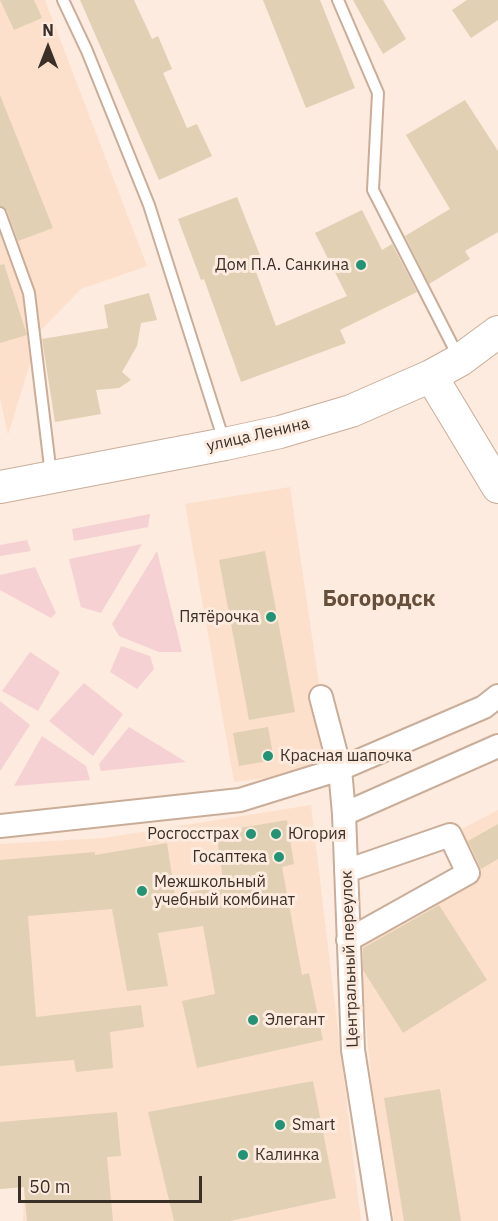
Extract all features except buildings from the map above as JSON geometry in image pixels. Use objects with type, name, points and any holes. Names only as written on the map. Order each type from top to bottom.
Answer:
[{"type":"main road","name":"улица Ленина","points":[[0,487],[225,444],[351,411],[431,376],[460,360],[498,332]]},
{"type":"main road","points":[[431,376],[498,487]]},
{"type":"street","points":[[0,826],[240,800],[340,769],[484,707],[498,696]]},
{"type":"street","name":"Центральный переулок","points":[[321,697],[340,769],[344,814],[352,1050],[380,1221]]},
{"type":"street","points":[[344,814],[498,746]]},
{"type":"street","points":[[346,871],[450,835],[468,873],[348,939]]},
{"type":"lane","points":[[63,0],[87,51],[148,205],[225,444]]},
{"type":"lane","points":[[338,0],[378,93],[373,190],[460,360]]},
{"type":"lane","points":[[0,213],[29,293],[51,478]]},
{"type":"shaded area","points":[[0,0],[45,0],[147,266],[81,289],[40,331],[8,435],[0,398]]},
{"type":"shaded area","points":[[290,487],[321,697],[340,769],[234,782],[185,504]]},
{"type":"shaded area","points":[[150,514],[148,527],[74,541],[72,529]]},
{"type":"shaded area","points":[[27,540],[31,551],[0,556],[0,545]]},
{"type":"shaded area","points":[[142,544],[101,613],[81,607],[69,559]]},
{"type":"shaded area","points":[[157,551],[182,652],[159,652],[119,636],[112,624]]},
{"type":"shaded area","points":[[35,567],[56,613],[51,618],[0,590],[0,575]]},
{"type":"shaded area","points":[[121,646],[150,656],[154,669],[137,689],[110,672]]},
{"type":"shaded area","points":[[30,652],[60,672],[38,711],[2,691]]},
{"type":"shaded area","points":[[84,683],[123,714],[93,756],[49,721]]},
{"type":"shaded area","points":[[0,701],[30,725],[0,771]]},
{"type":"shaded area","points":[[129,727],[186,762],[101,771],[99,764]]},
{"type":"shaded area","points":[[42,736],[86,766],[90,780],[14,786]]},
{"type":"shaded area","points":[[311,805],[361,1221],[23,1221],[24,1187],[0,1189],[0,844],[104,838]]},
{"type":"shaded area","points":[[498,810],[498,1221],[394,1221],[373,1096],[357,934],[468,873],[450,835]]},
{"type":"place","name":"Дом П.А. Санкина","points":[[361,265]]},
{"type":"place","name":"Пятёрочка","points":[[271,617]]},
{"type":"place","name":"Красная шапочка","points":[[268,756]]},
{"type":"place","name":"Росгосстрах","points":[[251,834]]},
{"type":"place","name":"Югория","points":[[276,834]]},
{"type":"place","name":"Госаптека","points":[[279,857]]},
{"type":"place","name":"Межшкольный учебный комбинат","points":[[142,891]]},
{"type":"place","name":"Элегант","points":[[253,1020]]},
{"type":"place","name":"Smart","points":[[280,1125]]},
{"type":"place","name":"Калинка","points":[[243,1155]]},
{"type":"district","name":"Богородск","points":[[379,600]]}]
